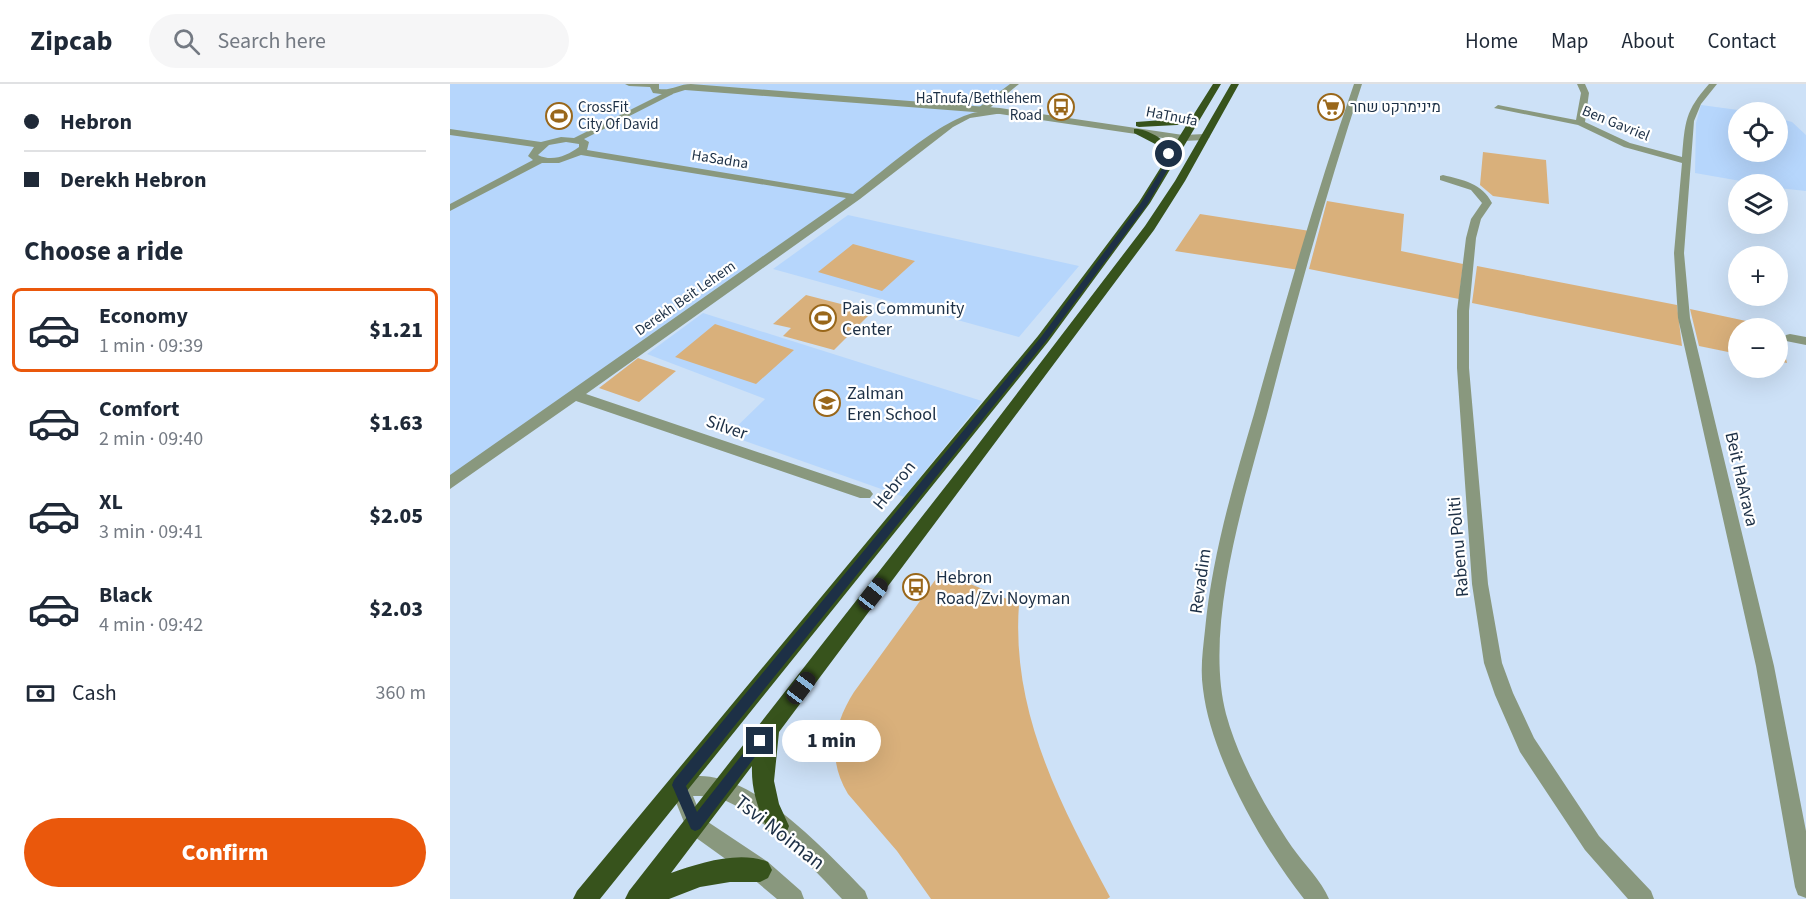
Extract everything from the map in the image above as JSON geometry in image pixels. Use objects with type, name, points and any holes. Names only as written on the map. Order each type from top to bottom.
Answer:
[{"type":"highway","name":"Hebron","points":[[585,899],[1043,339],[1108,255],[1144,203],[1217,84]]},
{"type":"highway","points":[[637,899],[1150,228],[1235,84]]},
{"type":"highway","points":[[1138,128],[1177,122],[1196,116]]},
{"type":"highway","points":[[1138,128],[1163,144],[1171,159]]},
{"type":"highway","points":[[772,725],[765,748],[762,775],[766,799],[778,826]]},
{"type":"highway","points":[[646,899],[673,884],[709,873],[735,869],[760,870]]},
{"type":"street","points":[[628,84],[657,87],[670,92]]},
{"type":"street","points":[[981,110],[985,98],[1006,84]]},
{"type":"street","points":[[981,110],[1015,84]]},
{"type":"street","name":"Revadim","points":[[1318,899],[1272,834],[1244,781],[1222,726],[1213,693],[1211,672],[1214,615],[1226,541],[1304,252],[1358,84]]},
{"type":"street","points":[[1580,123],[1585,93],[1581,84]]},
{"type":"street","name":"Beit HaArava","points":[[1713,84],[1704,92],[1693,110],[1686,162],[1679,253],[1684,318],[1765,666],[1806,887]]},
{"type":"street","points":[[541,160],[533,156],[536,149],[542,145],[557,140],[578,139],[644,104],[685,86]]},
{"type":"street","name":"HaTnufa","points":[[685,86],[1000,111],[1205,137]]},
{"type":"street","points":[[644,104],[657,87]]},
{"type":"street","name":"Ben Gavriel","points":[[1498,108],[1580,123],[1627,145],[1686,162]]},
{"type":"street","name":"Derekh Beit Lehem","points":[[450,483],[856,197],[960,118],[1000,111]]},
{"type":"street","points":[[450,132],[542,145]]},
{"type":"street","points":[[450,208],[541,160],[566,158],[580,152],[585,145],[578,139]]},
{"type":"street","name":"HaSadna","points":[[580,152],[856,197]]},
{"type":"street","name":"Rabenu Politi","points":[[1443,178],[1475,188],[1484,195],[1487,203],[1476,219],[1471,238],[1463,311],[1463,368],[1480,584],[1493,663],[1504,695],[1527,745],[1592,843],[1643,899]]},
{"type":"street","points":[[1790,338],[1806,341]]},
{"type":"street","name":"Silver","points":[[576,396],[865,494]]},
{"type":"street","points":[[679,785],[695,825],[760,870],[793,899]]},
{"type":"street","name":"Tsvi Noiman","points":[[679,785],[723,789],[803,845],[857,899]]},
{"type":"shaded area","points":[[450,84],[1015,84],[989,104],[937,136],[450,482]]},
{"type":"shaded area","points":[[1701,105],[1728,109],[1728,162],[1788,162],[1788,121],[1792,122],[1806,135],[1806,191],[1788,189],[1788,174],[1728,174],[1728,179],[1695,173],[1696,123]]},
{"type":"shaded area","points":[[1483,152],[1546,160],[1549,204],[1493,196],[1480,185]]},
{"type":"shaded area","points":[[1327,201],[1404,214],[1401,251],[1463,264],[1459,299],[1309,269]]},
{"type":"shaded area","points":[[1200,214],[1310,231],[1299,270],[1175,251]]},
{"type":"shaded area","points":[[848,215],[1079,266],[1019,337],[773,269]]},
{"type":"shaded area","points":[[853,244],[915,261],[882,291],[818,272]]},
{"type":"shaded area","points":[[1477,266],[1677,305],[1682,346],[1472,303]]},
{"type":"shaded area","name":"Pais Community Center","points":[[806,295],[872,312],[834,350],[783,336],[791,328],[773,324]]},
{"type":"shaded area","points":[[1690,309],[1732,318],[1728,318],[1728,352],[1699,346]]},
{"type":"shaded area","points":[[703,313],[982,401],[904,497],[728,435],[765,399],[647,354]]},
{"type":"shaded area","points":[[715,324],[794,350],[756,384],[675,357]]},
{"type":"shaded area","points":[[638,358],[676,371],[639,402],[599,388]]},
{"type":"shaded area","points":[[941,572],[1019,604],[1019,644],[1023,682],[1031,720],[1057,792],[1110,897],[1107,899],[931,899],[897,851],[848,794],[841,781],[835,755],[835,742],[841,717],[847,704]]},
{"type":"place","name":"HaTnufa/Bethlehem Road","points":[[1061,107]]},
{"type":"place","name":"מינימרקט שחר","points":[[1331,107]]},
{"type":"place","name":"CrossFit City Of David","points":[[559,116]]},
{"type":"place","name":"Pais Community Center","points":[[823,318]]},
{"type":"place","name":"Zalman Eren School","points":[[827,403]]},
{"type":"place","name":"Hebron Road/Zvi Noyman","points":[[916,587]]},
{"type":"route","points":[[760,741],[695,825],[679,785],[1043,339],[1108,255],[1144,203],[1171,159],[1169,154]]}]
